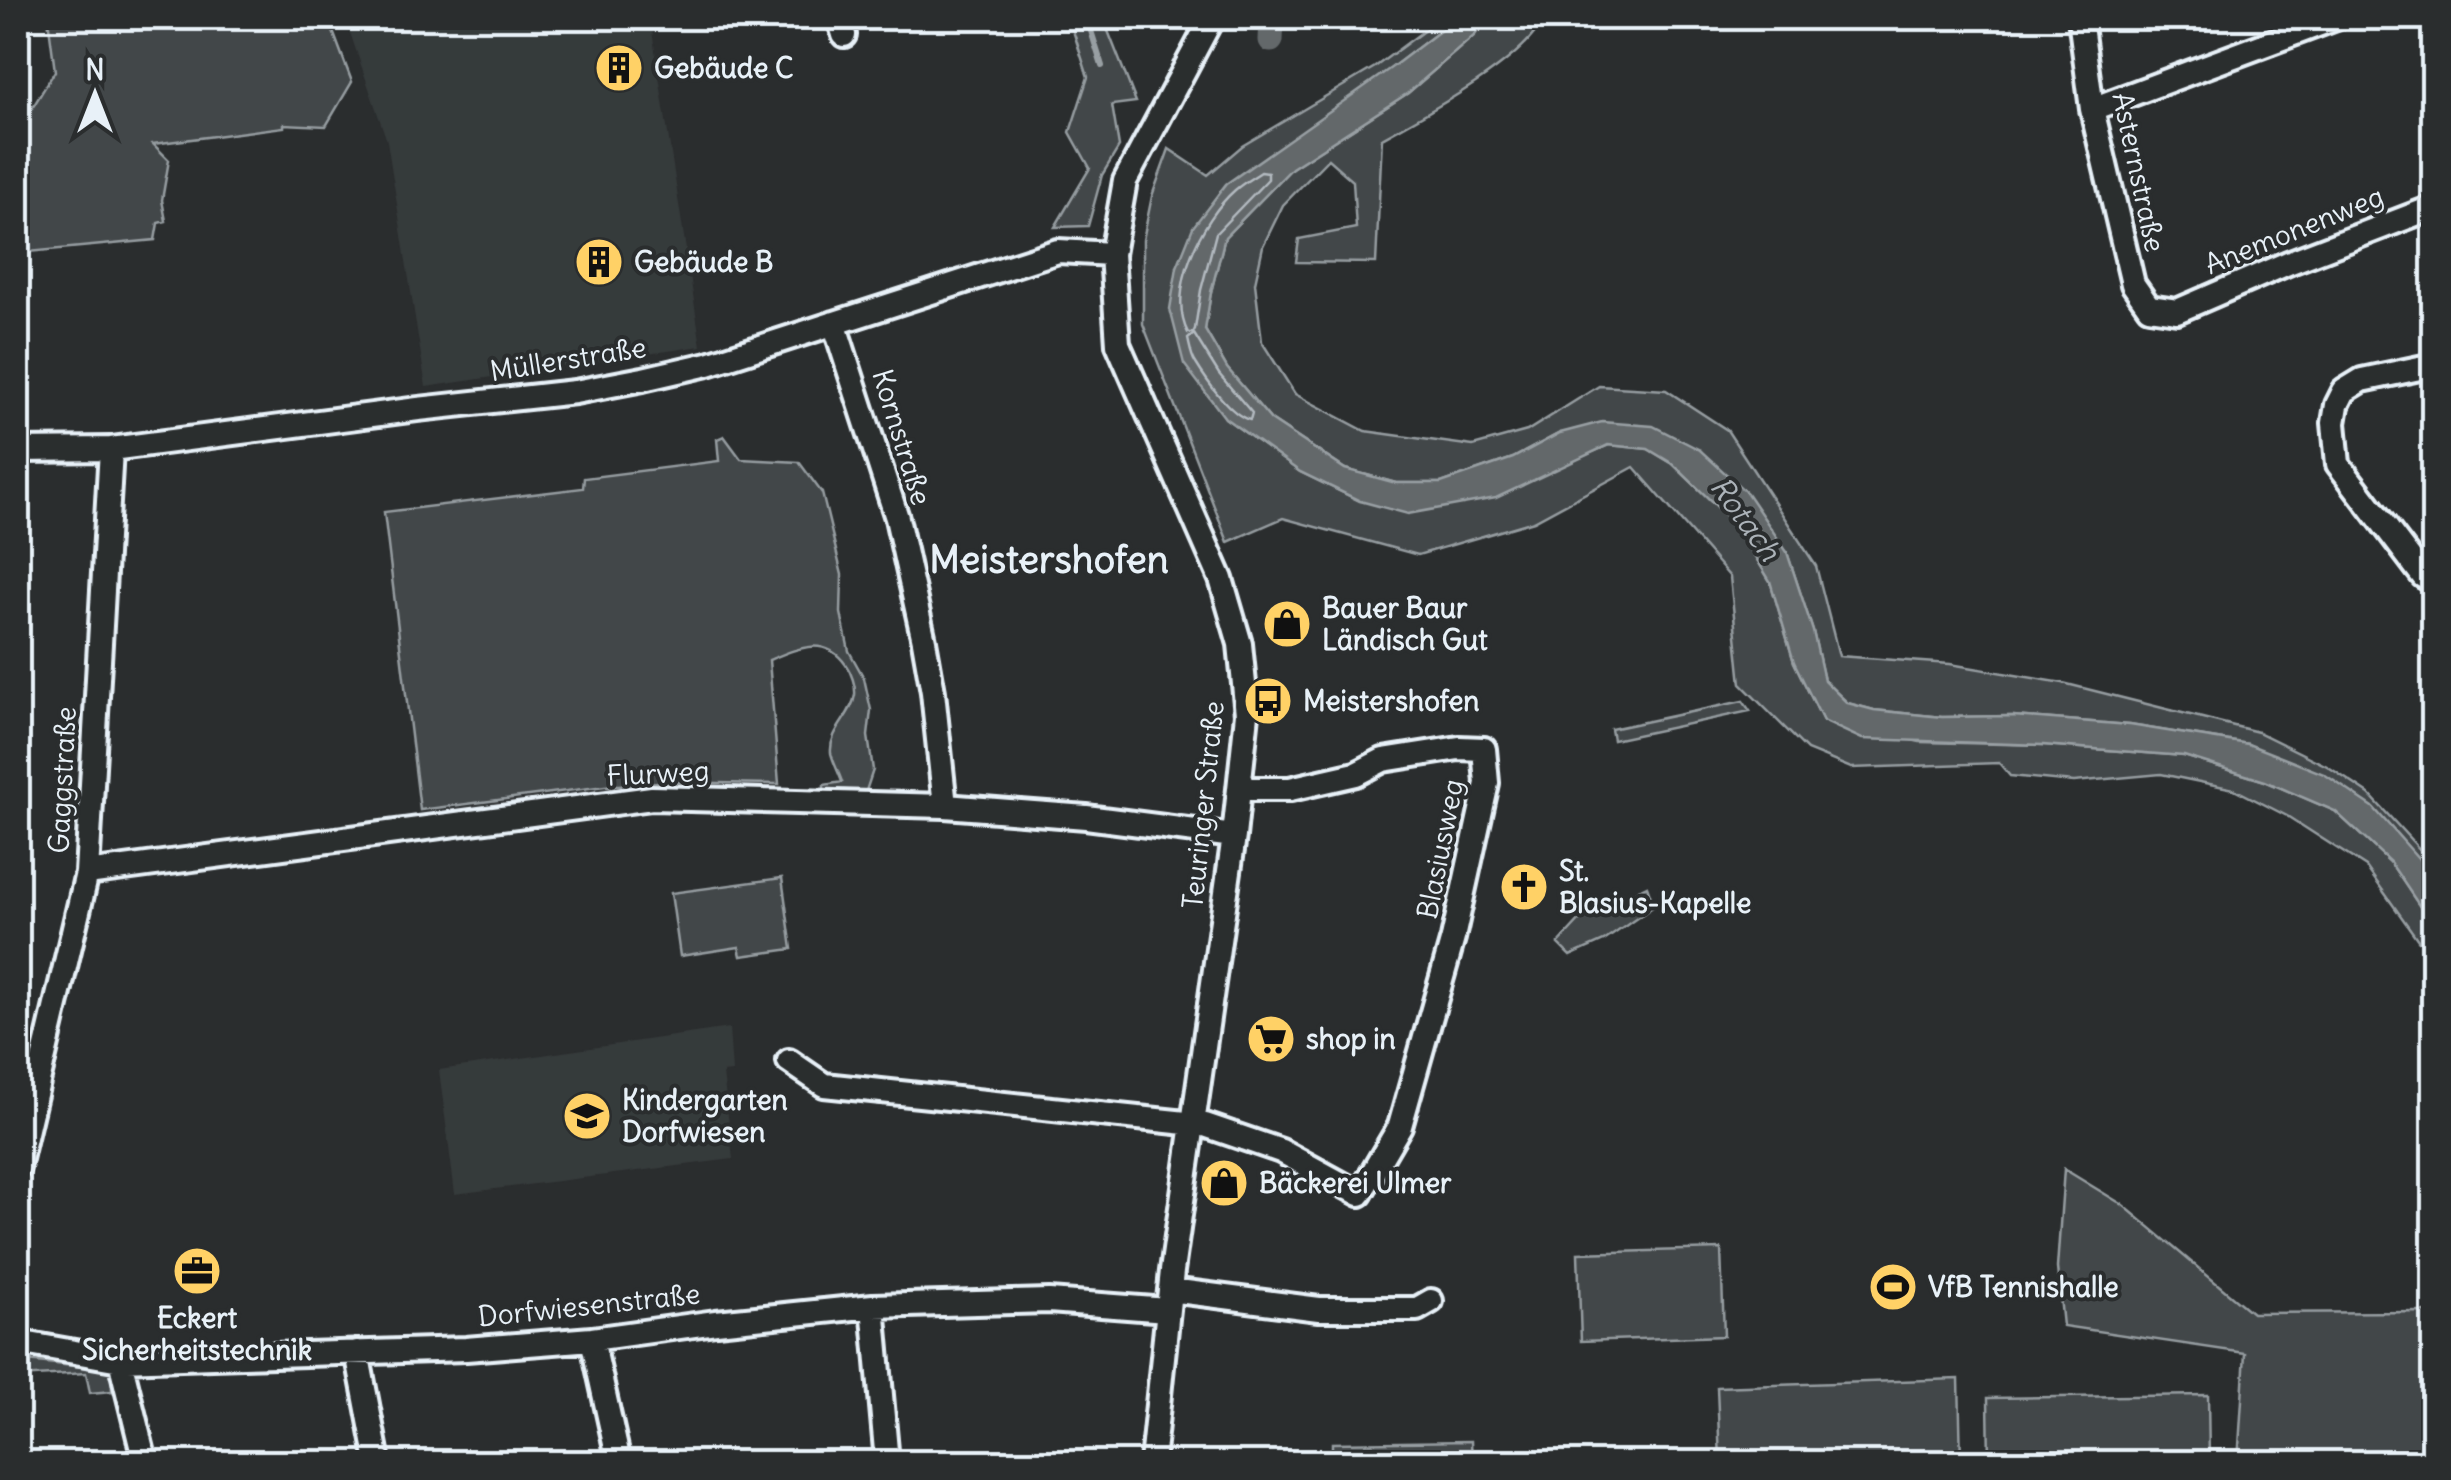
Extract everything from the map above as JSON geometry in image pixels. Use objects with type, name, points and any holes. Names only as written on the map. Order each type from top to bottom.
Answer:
[{"type":"street","name":"Teuringer Straße","points":[[1152,1462],[1168,1300],[1234,836],[1247,714],[1240,644],[1217,570],[1118,344],[1112,254],[1126,181],[1212,18]]},
{"type":"street","name":"Asternstraße","points":[[2080,18],[2092,110],[2133,284],[2149,306],[2177,311]]},
{"type":"street","points":[[2092,110],[2336,18]]},
{"type":"street","name":"Anemonenweg","points":[[2177,311],[2434,206]]},
{"type":"street","name":"Müllerstraße","points":[[18,450],[111,449],[575,392],[708,364],[1058,251],[1112,254]]},
{"type":"street","name":"Kornstraße","points":[[834,323],[900,536],[933,692],[945,806]]},
{"type":"street","points":[[2434,366],[2362,380],[2344,391],[2334,423],[2338,464],[2423,576],[2434,582]]},
{"type":"street","name":"Gaggstraße","points":[[18,1167],[87,873],[111,449]]},
{"type":"street","name":"Blasiusweg","points":[[1192,1123],[1281,1152],[1360,1194],[1400,1126],[1453,938],[1487,783],[1484,749],[1459,748],[1383,760],[1356,774],[1290,788],[1240,788]]},
{"type":"street","name":"Flurweg","points":[[87,873],[652,798],[945,806],[1086,817],[1234,836]]},
{"type":"street","points":[[789,1061],[824,1085],[1192,1123]]},
{"type":"street","name":"Dorfwiesenstraße","points":[[18,1342],[120,1360],[466,1349],[592,1340],[716,1322],[874,1306],[1168,1300],[1319,1309],[1418,1309],[1431,1301]]},
{"type":"street","points":[[874,1306],[887,1462]]},
{"type":"street","points":[[592,1340],[619,1462]]},
{"type":"street","points":[[357,1352],[378,1462]]},
{"type":"street","points":[[120,1360],[145,1462]]},
{"type":"shaded area","points":[[48,18],[328,18],[352,82],[326,126],[284,124],[153,144],[169,160],[162,200],[166,221],[158,223],[155,240],[18,253],[18,117],[28,115],[55,71]]},
{"type":"shaded area","points":[[345,18],[650,18],[701,346],[426,387],[387,141]]},
{"type":"shaded area","points":[[1069,18],[1103,18],[1136,102],[1112,105],[1119,147],[1102,175],[1088,226],[1055,227],[1090,168],[1070,132],[1088,77]]},
{"type":"shaded area","points":[[1441,18],[1457,18],[1395,65],[1177,267],[1225,418],[1300,472],[1360,501],[1574,460],[1609,445],[1648,449],[1673,464],[1736,525],[1770,581],[1794,662],[1823,721],[1920,742],[2043,745],[2184,756],[2265,781],[2335,811],[2390,862],[2433,926],[2433,961],[2366,867],[2287,816],[2234,789],[2161,774],[2074,782],[2010,776],[1999,763],[1851,768],[1807,750],[1741,684],[1730,577],[1634,467],[1534,521],[1418,555],[1283,518],[1228,542],[1143,324],[1143,240],[1152,196],[1169,149],[1208,175],[1242,146],[1375,67]]},
{"type":"shaded area","points":[[1486,18],[1543,18],[1534,34],[1496,68],[1382,138],[1376,263],[1296,262],[1299,239],[1356,228],[1353,181],[1328,159],[1283,205],[1263,246],[1255,283],[1262,342],[1295,394],[1365,431],[1473,446],[1527,431],[1599,386],[1666,390],[1727,430],[1816,566],[1839,656],[1950,664],[2063,683],[2258,732],[2327,766],[2369,794],[2433,864],[2433,882],[2419,859],[2248,744],[2130,725],[2013,716],[1942,717],[1874,710],[1848,703],[1824,681],[1813,631],[1787,552],[1700,450],[1560,433],[1513,458],[1441,483],[1396,483],[1345,469],[1271,420],[1227,368],[1205,330],[1225,237],[1292,168],[1408,93],[1475,35]]},
{"type":"shaded area","points":[[724,436],[741,459],[799,462],[822,493],[842,575],[841,613],[849,651],[864,678],[871,710],[868,736],[873,770],[866,791],[824,789],[824,785],[842,782],[831,745],[853,703],[855,691],[850,671],[838,656],[820,647],[810,647],[769,660],[779,784],[659,782],[420,810],[384,512],[583,488],[584,478],[719,461],[717,439]]},
{"type":"shaded area","points":[[1743,701],[1750,711],[1613,740],[1611,729]]},
{"type":"shaded area","points":[[782,878],[792,949],[741,956],[739,947],[680,956],[671,893]]},
{"type":"shaded area","points":[[1647,886],[1654,906],[1604,941],[1570,956],[1558,944],[1583,917]]},
{"type":"shaded area","name":"Kindergarten Dorfwiesen","points":[[729,1028],[732,1072],[723,1073],[733,1159],[455,1194],[439,1070]]},
{"type":"shaded area","points":[[2064,1169],[2123,1205],[2252,1313],[2433,1312],[2433,1462],[2238,1462],[2245,1353],[2063,1326],[2057,1268]]},
{"type":"shaded area","points":[[1721,1249],[1724,1336],[1581,1341],[1578,1253]]},
{"type":"shaded area","points":[[18,1360],[111,1370],[112,1391],[90,1393],[86,1373],[18,1377]]},
{"type":"shaded area","points":[[1959,1379],[1961,1462],[1720,1462],[1717,1387]]},
{"type":"shaded area","points":[[2208,1395],[2209,1462],[1989,1462],[1988,1398]]},
{"type":"shaded area","points":[[1471,1441],[1472,1462],[1332,1462],[1332,1443]]},
{"type":"water","name":"Rotach","points":[[1457,18],[1486,18],[1475,35],[1408,93],[1292,168],[1225,237],[1205,330],[1227,368],[1271,420],[1345,469],[1396,483],[1441,483],[1513,458],[1560,433],[1602,422],[1653,426],[1700,450],[1747,493],[1787,552],[1813,631],[1824,680],[1847,703],[1942,717],[2013,716],[2130,725],[2248,744],[2324,774],[2373,807],[2419,859],[2433,882],[2433,926],[2390,862],[2335,811],[2265,781],[2184,756],[2043,745],[1862,739],[1823,721],[1794,662],[1770,581],[1736,525],[1673,464],[1648,449],[1608,445],[1496,498],[1408,514],[1360,501],[1300,472],[1225,418],[1184,364],[1170,309],[1177,267],[1193,227],[1226,184]]},
{"type":"waterway","points":[[1087,18],[1102,66]]},
{"type":"waterway","points":[[1271,40],[1272,18]]},
{"type":"place","name":"Gebäude C","points":[[619,68]]},
{"type":"place","name":"Gebäude B","points":[[599,262]]},
{"type":"place","name":"Bauer Baur Ländisch Gut","points":[[1287,624]]},
{"type":"place","name":"Meistershofen","points":[[1268,701]]},
{"type":"place","name":"St. Blasius-Kapelle","points":[[1524,887]]},
{"type":"place","name":"shop in","points":[[1271,1039]]},
{"type":"place","name":"Kindergarten Dorfwiesen","points":[[587,1116]]},
{"type":"place","name":"Bäckerei Ulmer","points":[[1224,1183]]},
{"type":"place","name":"Eckert Sicherheitstechnik","points":[[197,1271]]},
{"type":"place","name":"VfB Tennishalle","points":[[1893,1287]]},
{"type":"district","name":"Meistershofen","points":[[1049,560]]}]
